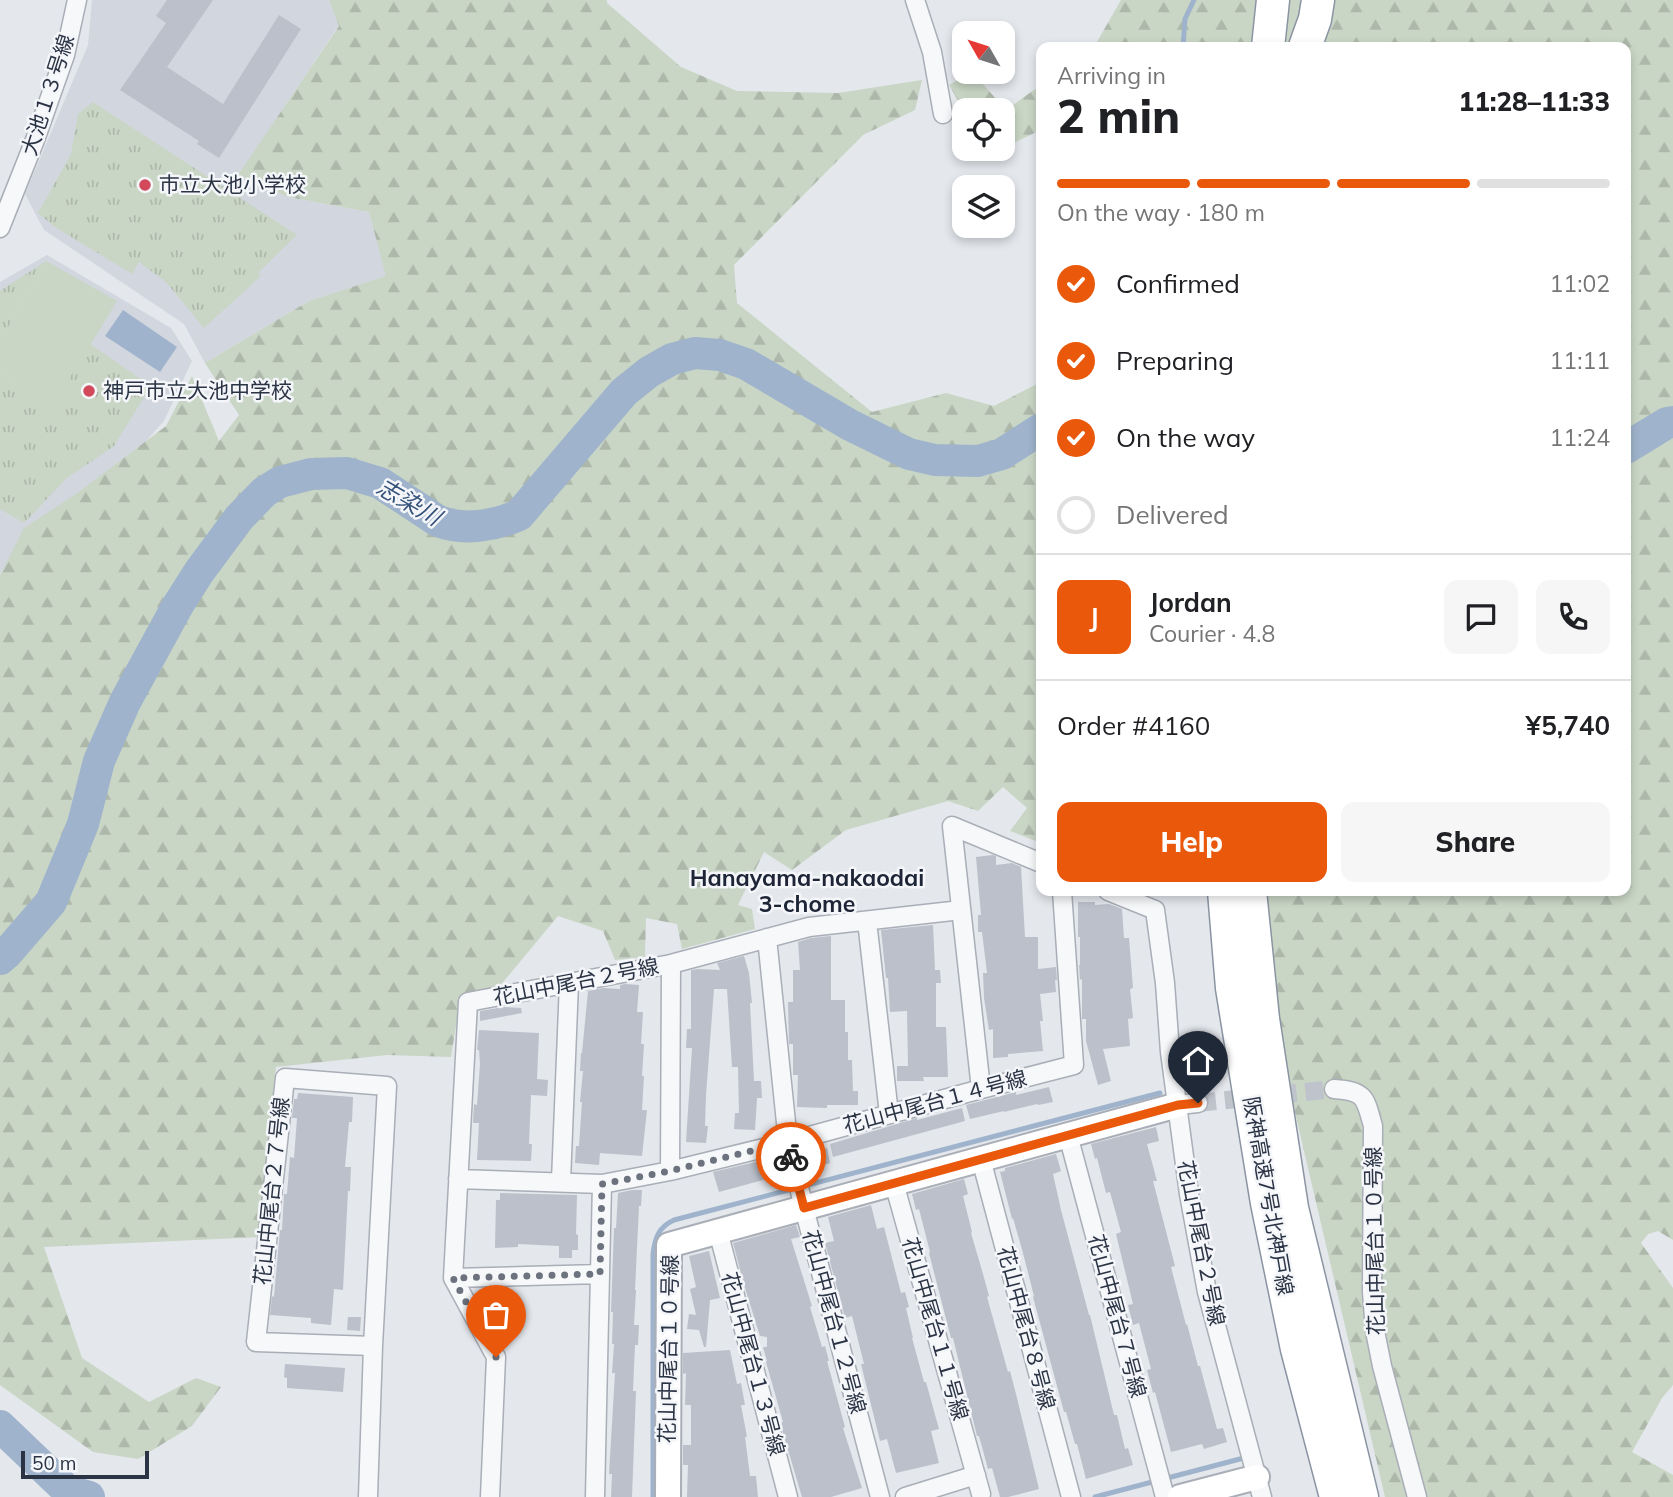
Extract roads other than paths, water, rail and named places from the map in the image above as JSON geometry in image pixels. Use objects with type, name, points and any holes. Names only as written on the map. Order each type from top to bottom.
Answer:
[{"type":"highway","points":[[1258,42],[1259,0]]},
{"type":"highway","points":[[1269,42],[1273,0]]},
{"type":"highway","points":[[1302,42],[1305,0]]},
{"type":"highway","points":[[1304,42],[1315,19],[1318,0]]},
{"type":"highway","name":"阪神高速7号北神戸線","points":[[1224,896],[1232,988],[1267,1203],[1297,1349],[1336,1497]]},
{"type":"highway","name":"阪神高速7号北神戸線","points":[[1251,896],[1263,1019],[1292,1208],[1362,1497]]},
{"type":"street","name":"大池１３号線","points":[[0,228],[65,55],[77,0]]},
{"type":"street","points":[[915,0],[932,52],[943,114]]},
{"type":"street","points":[[981,1089],[952,826],[1036,861]]},
{"type":"street","name":"花山中尾台１４号線","points":[[458,1179],[602,1184],[670,1171],[788,1142],[1074,1065],[1062,896]]},
{"type":"street","name":"花山中尾台２号線","points":[[1120,896],[1155,910],[1165,982],[1170,1052],[1188,1104],[1189,1194],[1206,1292],[1260,1487]]},
{"type":"street","name":"花山中尾台２号線","points":[[453,1278],[468,1002],[670,964],[809,927],[961,910]]},
{"type":"street","points":[[867,921],[889,1114]]},
{"type":"street","name":"花山中尾台１２号線","points":[[767,938],[788,1142],[880,1497]]},
{"type":"street","points":[[670,964],[670,1171]]},
{"type":"street","points":[[561,1181],[569,983]]},
{"type":"street","name":"花山中尾台２７号線","points":[[368,1497],[387,1086],[285,1078],[256,1342],[373,1346]]},
{"type":"street","name":"花山中尾台１０号線","points":[[1334,1089],[1352,1090],[1362,1095],[1373,1126],[1372,1292],[1375,1331],[1417,1497]]},
{"type":"street","name":"花山中尾台１０号線","points":[[668,1497],[669,1245],[803,1204],[894,1183],[1188,1104]]},
{"type":"street","name":"花山中尾台７号線","points":[[1068,1135],[1157,1469],[1169,1495]]},
{"type":"street","name":"花山中尾台８号線","points":[[981,1159],[1071,1494]]},
{"type":"street","name":"花山中尾台１１号線","points":[[894,1183],[981,1493]]},
{"type":"street","points":[[596,1497],[602,1184]]},
{"type":"street","name":"花山中尾台１３号線","points":[[718,1231],[788,1497]]},
{"type":"street","points":[[490,1497],[496,1357],[453,1278],[600,1274]]},
{"type":"street","points":[[905,1497],[976,1475]]},
{"type":"street","points":[[1169,1495],[1260,1487]]},
{"type":"water","points":[[123,310],[177,347],[160,372],[105,336]]},
{"type":"waterway","points":[[1183,42],[1185,19],[1194,0]]},
{"type":"waterway","name":"志染川","points":[[0,959],[51,902],[83,824],[99,761],[125,702],[178,605],[239,518],[264,492],[280,482],[311,474],[347,473],[380,483],[438,521],[458,526],[499,522],[519,515],[624,392],[649,372],[672,359],[695,353],[720,355],[746,364],[850,425],[909,454],[935,460],[978,461],[1002,454],[1036,432]]},
{"type":"waterway","name":"志染川","points":[[1631,445],[1673,422]]},
{"type":"waterway","points":[[653,1497],[653,1254],[661,1229],[674,1220],[1160,1093]]},
{"type":"waterway","points":[[0,1426],[68,1491],[89,1497]]},
{"type":"waterway","points":[[1095,1497],[1240,1459]]},
{"type":"tunnel","points":[[1198,1103],[1334,1089]]},
{"type":"place","name":"市立大池小学校","points":[[145,185]]},
{"type":"place","name":"神戸市立大池中学校","points":[[89,391]]},
{"type":"district","name":"Hanayama-nakaodai 3-chome","points":[[807,891]]}]
